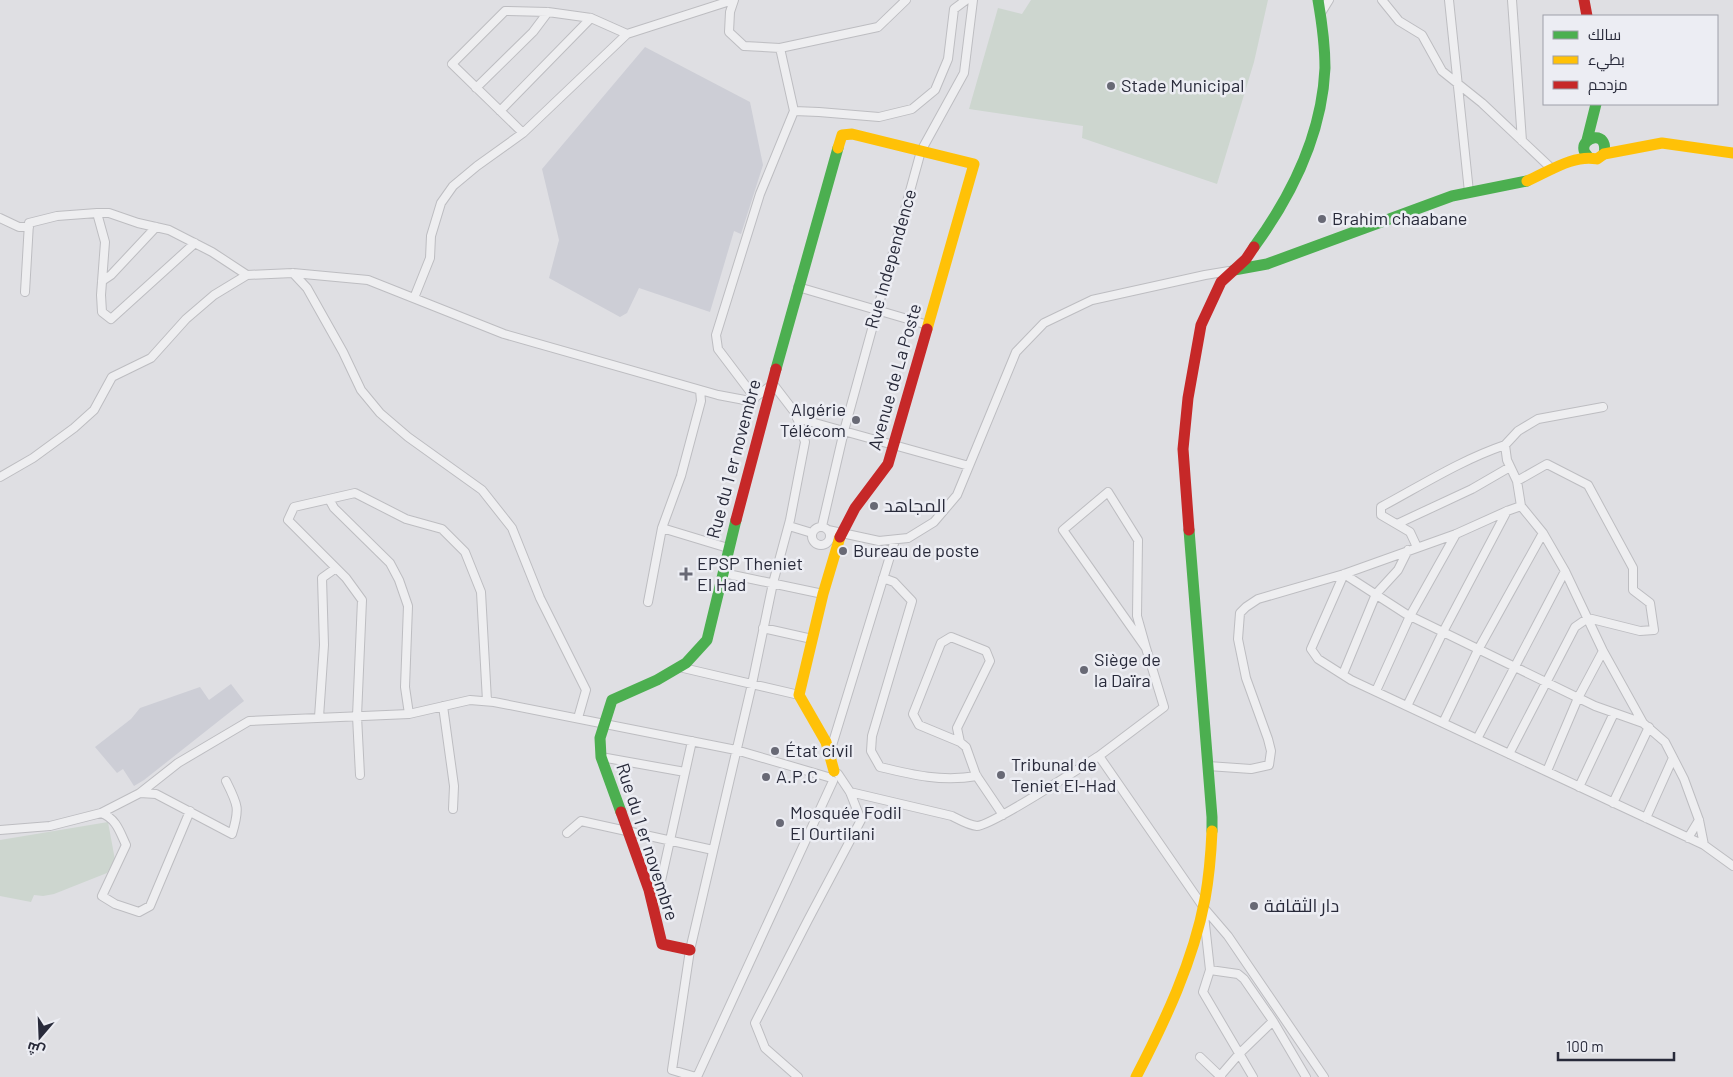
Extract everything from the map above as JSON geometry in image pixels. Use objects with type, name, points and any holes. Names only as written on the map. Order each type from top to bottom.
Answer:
[{"type":"street","points":[[414,298],[430,258],[431,236],[441,203],[453,186],[477,166],[523,134],[627,34],[734,0]]},
{"type":"street","points":[[734,0],[730,12],[729,32],[744,46],[780,48],[878,27],[906,0]]},
{"type":"street","points":[[794,111],[879,117],[912,108],[935,90],[948,59],[954,9],[966,0]]},
{"type":"street","name":"Rue Independence","points":[[825,528],[844,431],[921,151],[964,73],[973,0]]},
{"type":"street","points":[[1136,1077],[1166,1019],[1192,950],[1204,908],[1210,860],[1212,826],[1183,449],[1194,362],[1203,319],[1222,280],[1248,257],[1263,237],[1287,198],[1310,146],[1320,112],[1325,75],[1325,44],[1318,0]]},
{"type":"street","points":[[1321,14],[1329,0]]},
{"type":"street","points":[[1382,0],[1399,21],[1422,35],[1442,72],[1457,82],[1522,141],[1556,167]]},
{"type":"street","points":[[1449,0],[1468,192]]},
{"type":"street","points":[[1512,0],[1522,141]]},
{"type":"street","points":[[1584,0],[1587,15]]},
{"type":"street","points":[[523,134],[452,64],[505,11],[548,12],[591,18],[627,34]]},
{"type":"street","points":[[476,88],[533,32],[548,12]]},
{"type":"street","points":[[500,110],[591,18]]},
{"type":"street","points":[[755,398],[718,349],[716,334],[760,194],[794,111],[780,48]]},
{"type":"street","points":[[1588,157],[1584,150],[1593,140],[1597,105]]},
{"type":"street","name":"Avenue de La Poste","points":[[799,695],[822,594],[841,532],[855,508],[888,464],[894,446],[974,164],[852,134],[842,135]]},
{"type":"street","name":"Rue du 1 er novembre","points":[[690,950],[662,944],[649,890],[601,757],[600,738],[612,700],[657,680],[680,667],[707,640],[728,548],[798,287],[842,135]]},
{"type":"street","points":[[1556,167],[1593,140],[1636,147]]},
{"type":"street","points":[[1593,140],[1606,146],[1604,154]]},
{"type":"street","points":[[812,532],[815,528],[825,528],[880,542],[908,538],[934,522],[958,495],[1016,352],[1044,323],[1092,300],[1206,275],[1267,264],[1452,196],[1524,183],[1556,167],[1588,157],[1597,159],[1604,154],[1662,143],[1733,153]]},
{"type":"street","points":[[97,213],[105,242],[102,312],[111,319],[194,243]]},
{"type":"street","points":[[25,292],[29,223],[57,216],[97,213],[110,213],[138,223],[169,230],[212,252],[247,276]]},
{"type":"street","points":[[0,218],[19,227],[29,227]]},
{"type":"street","points":[[102,281],[112,275],[156,227]]},
{"type":"street","points":[[294,272],[307,288],[343,352],[361,390],[380,413],[482,490],[512,528],[540,598],[586,690],[578,718]]},
{"type":"street","points":[[0,477],[33,458],[74,428],[94,410],[112,377],[151,358],[186,319],[214,294],[247,276],[294,272],[368,280],[504,334],[700,390],[750,401],[773,384],[797,418],[805,442],[789,526],[773,583],[752,684],[690,950],[673,1074],[696,1077],[833,776],[830,752],[826,742],[799,695],[752,684],[680,667]]},
{"type":"street","points":[[798,287],[928,326]]},
{"type":"street","points":[[648,602],[662,528],[684,467],[701,401],[700,390]]},
{"type":"street","points":[[1417,547],[1410,532],[1381,515],[1381,507],[1451,468],[1484,452],[1505,445],[1518,431],[1538,419],[1604,407]]},
{"type":"street","points":[[797,418],[969,466]]},
{"type":"street","points":[[1505,445],[1507,460],[1517,481],[1521,506],[1543,533],[1565,571],[1603,651],[1646,725],[1665,742],[1684,779],[1699,820],[1704,845]]},
{"type":"street","points":[[1517,481],[1547,464],[1588,485],[1633,568],[1633,590],[1650,603],[1654,630],[1640,631],[1588,618]]},
{"type":"street","points":[[1398,524],[1472,489],[1510,466]]},
{"type":"street","points":[[850,792],[952,816],[962,822],[979,826],[1002,815],[1099,756],[1164,707],[1138,616],[1138,540],[1108,492],[1063,530],[1146,648]]},
{"type":"street","points":[[360,775],[357,716],[362,600],[336,568],[288,520],[294,507],[355,493],[406,519],[442,529],[465,552],[481,592],[487,701]]},
{"type":"street","points":[[329,499],[334,508],[390,563],[399,580],[408,606],[405,686],[409,714]]},
{"type":"street","points":[[1208,766],[1251,769],[1269,765],[1271,751],[1246,678],[1238,639],[1240,613],[1246,607],[1258,599],[1344,574],[1456,534],[1521,506]]},
{"type":"street","points":[[1407,706],[1506,511]]},
{"type":"street","points":[[789,526],[812,532]]},
{"type":"street","points":[[662,528],[728,548]]},
{"type":"street","points":[[812,532],[813,541],[821,545],[827,543],[830,538],[825,528]]},
{"type":"street","points":[[1443,723],[1478,650],[1543,533]]},
{"type":"street","points":[[1376,691],[1410,616],[1456,534]]},
{"type":"street","points":[[830,752],[895,540]]},
{"type":"street","points":[[1343,674],[1376,594],[1398,570],[1408,550]]},
{"type":"street","points":[[319,717],[324,645],[322,578],[336,568]]},
{"type":"street","points":[[1477,739],[1565,571]]},
{"type":"street","points":[[722,573],[822,594]]},
{"type":"street","points":[[1344,574],[1410,616],[1595,706],[1646,725]]},
{"type":"street","points":[[1344,574],[1311,649],[1318,660],[1407,706],[1704,845],[1733,866]]},
{"type":"street","points":[[883,578],[894,582],[912,601],[872,736],[871,751],[880,767],[927,778],[960,779],[977,776]]},
{"type":"street","points":[[1509,754],[1575,628],[1588,618]]},
{"type":"street","points":[[763,628],[812,639]]},
{"type":"street","points":[[960,742],[957,728],[990,661],[986,651],[951,637],[941,643],[913,714],[919,725],[960,742],[966,747],[977,776],[1002,815]]},
{"type":"street","points":[[1546,771],[1578,698],[1603,651]]},
{"type":"street","points":[[0,830],[50,826],[101,813],[140,793],[178,763],[249,720],[409,714],[470,700],[487,701],[605,723],[736,750],[833,776],[850,792],[861,820],[756,1023],[765,1048],[798,1077]]},
{"type":"street","points":[[443,706],[454,786],[453,809]]},
{"type":"street","points":[[1579,787],[1614,713]]},
{"type":"street","points":[[1613,802],[1646,725]]},
{"type":"street","points":[[654,912],[692,741]]},
{"type":"street","points":[[1099,756],[1204,908],[1228,936],[1324,1077]]},
{"type":"street","points":[[601,757],[685,772]]},
{"type":"street","points":[[1646,818],[1673,758]]},
{"type":"street","points":[[140,793],[156,794],[232,834],[236,821],[237,803],[226,781]]},
{"type":"street","points":[[101,813],[109,816],[118,827],[126,845],[102,896],[115,904],[139,912],[150,906],[190,811]]},
{"type":"street","points":[[1688,838],[1699,820]]},
{"type":"street","points":[[567,833],[582,821],[713,850]]},
{"type":"street","points":[[1204,908],[1210,970],[1203,992],[1254,1077]]},
{"type":"street","points":[[1210,970],[1238,974],[1244,979],[1273,1021],[1306,1077]]},
{"type":"street","points":[[1200,1057],[1220,1077],[1239,1054],[1273,1021]]},
{"type":"shaded area","name":"Stade Municipal","points":[[1031,0],[1268,0],[1254,62],[1217,184],[1082,138],[1083,126],[969,109],[998,8],[1022,14]]},
{"type":"shaded area","points":[[645,47],[750,102],[763,165],[741,234],[734,231],[710,312],[639,288],[627,313],[620,317],[549,278],[559,240],[542,169]]},
{"type":"shaded area","points":[[231,684],[244,701],[134,786],[123,769],[117,773],[95,747],[131,719],[140,708],[200,687],[209,700]]},
{"type":"shaded area","points":[[108,822],[115,860],[107,873],[54,894],[34,895],[31,902],[0,896],[0,840]]},
{"type":"traffic: fast","points":[[1254,247],[1281,206],[1303,163],[1318,116],[1323,93],[1325,68],[1318,0]]},
{"type":"traffic: fast","points":[[1587,140],[1596,105]]},
{"type":"traffic: fast","points":[[1588,157],[1584,151],[1584,145],[1590,139],[1595,138],[1603,141],[1604,154]]},
{"type":"traffic: fast","points":[[776,369],[838,148]]},
{"type":"traffic: fast","points":[[1234,270],[1267,264],[1452,196],[1527,181]]},
{"type":"traffic: fast","points":[[621,812],[601,757],[600,738],[612,700],[657,680],[686,663],[707,640],[736,520]]},
{"type":"traffic: fast","points":[[1189,530],[1212,831]]},
{"type":"traffic: slow","points":[[838,148],[842,135],[852,134],[974,164],[927,329]]},
{"type":"traffic: slow","points":[[1527,181],[1570,161],[1588,158],[1597,159],[1604,154],[1662,143],[1733,153]]},
{"type":"traffic: slow","points":[[834,771],[826,742],[799,695],[823,594],[840,537]]},
{"type":"traffic: slow","points":[[1136,1077],[1177,991],[1193,946],[1206,891],[1212,831]]},
{"type":"traffic: jam","points":[[1584,0],[1587,15]]},
{"type":"traffic: jam","points":[[1189,530],[1183,449],[1188,398],[1201,325],[1221,282],[1246,259],[1254,247]]},
{"type":"traffic: jam","points":[[840,537],[855,508],[888,464],[927,329]]},
{"type":"traffic: jam","points":[[736,520],[776,369]]},
{"type":"traffic: jam","points":[[621,812],[649,890],[662,944],[690,950]]},
{"type":"place","name":"Stade Municipal","points":[[1111,86]]},
{"type":"place","name":"Brahim chaabane","points":[[1322,219]]},
{"type":"place","name":"Algérie Télécom","points":[[856,420]]},
{"type":"place","name":"المجاهد","points":[[874,506]]},
{"type":"place","name":"Bureau de poste","points":[[843,551]]},
{"type":"place","name":"EPSP Theniet El Had","points":[[686,574]]},
{"type":"place","name":"Siège de la Daïra","points":[[1084,670]]},
{"type":"place","name":"État civil","points":[[775,751]]},
{"type":"place","name":"Tribunal de Teniet El-Had","points":[[1001,775]]},
{"type":"place","name":"A.P.C","points":[[766,777]]},
{"type":"place","name":"Mosquée Fodil El Ourtilani","points":[[780,823]]},
{"type":"place","name":"دار الثقافة","points":[[1254,906]]}]
